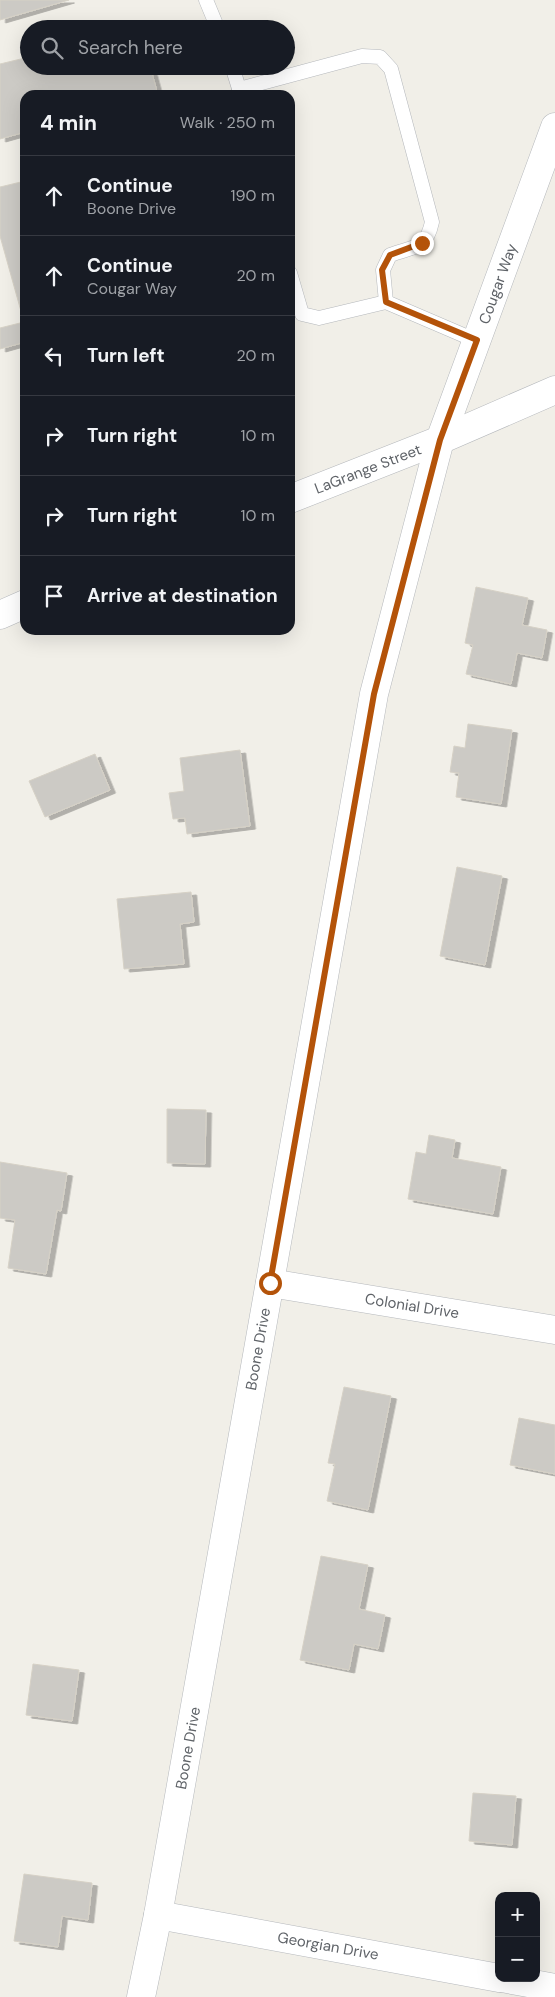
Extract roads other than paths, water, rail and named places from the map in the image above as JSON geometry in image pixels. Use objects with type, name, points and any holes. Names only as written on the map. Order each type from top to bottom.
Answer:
[{"type":"street","name":"Cougar Way","points":[[440,440],[555,127]]},
{"type":"street","name":"LaGrange Street","points":[[295,497],[440,440],[555,390]]},
{"type":"street","name":"Boone Drive","points":[[141,1997],[158,1915],[374,694],[440,440]]},
{"type":"street","points":[[0,615],[20,606]]},
{"type":"street","name":"Colonial Drive","points":[[270,1283],[555,1330]]},
{"type":"street","name":"Georgian Drive","points":[[158,1915],[495,1977]]},
{"type":"street","name":"Georgian Drive","points":[[522,1982],[555,1988]]},
{"type":"lane","points":[[206,0],[214,20]]},
{"type":"lane","points":[[295,75],[362,56],[380,57],[391,70],[432,222],[428,237],[422,243],[390,255],[382,270],[386,302]]},
{"type":"lane","points":[[235,75],[239,90]]},
{"type":"lane","points":[[246,90],[295,75]]},
{"type":"lane","points":[[295,290],[302,314],[320,318],[386,302],[477,340]]}]
